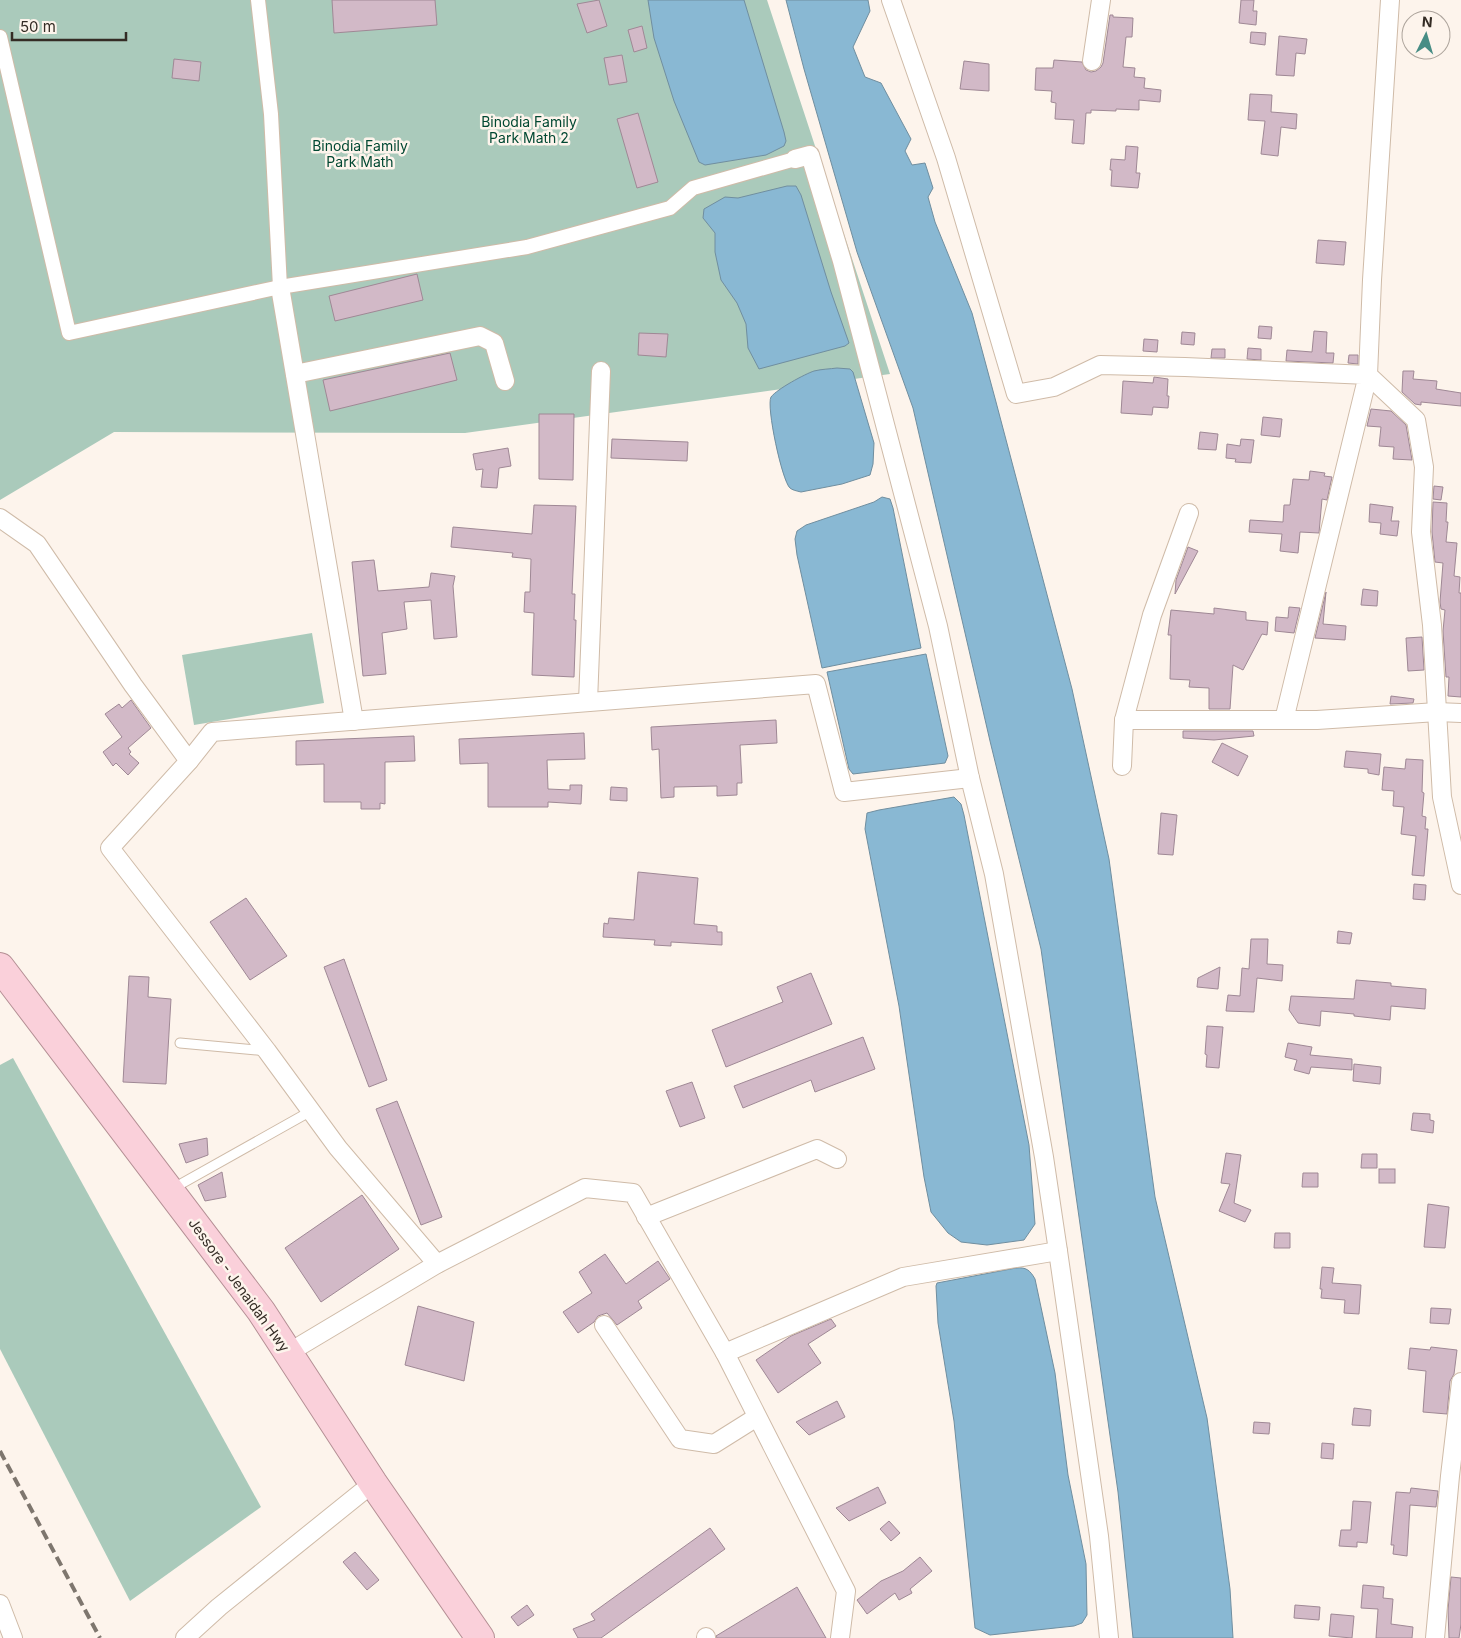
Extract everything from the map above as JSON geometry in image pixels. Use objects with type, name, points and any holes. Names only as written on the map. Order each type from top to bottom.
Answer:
[{"type":"highway","name":"Jessore - Jenaidah Hwy","points":[[0,967],[261,1311],[373,1483],[480,1638]]},
{"type":"street","points":[[258,0],[271,114],[280,287],[354,721]]},
{"type":"street","points":[[891,0],[946,158],[1016,394],[1054,387],[1100,365],[1368,375],[1416,420],[1424,467],[1421,532],[1432,625],[1442,797],[1461,884]]},
{"type":"street","points":[[1092,61],[1101,0]]},
{"type":"street","points":[[1284,720],[1368,375],[1372,280],[1390,0]]},
{"type":"street","points":[[0,37],[69,333],[280,287],[527,247],[670,208],[693,188],[810,155],[842,261],[938,626],[970,778],[994,874],[1058,1251],[1099,1536],[1109,1638]]},
{"type":"street","points":[[295,374],[480,336],[494,342],[505,381]]},
{"type":"street","points":[[588,702],[601,371]]},
{"type":"street","points":[[1122,766],[1124,720],[1152,615],[1189,513]]},
{"type":"street","points":[[0,518],[37,544],[133,685],[189,761]]},
{"type":"street","points":[[437,1264],[338,1148],[267,1051],[110,848],[189,761],[212,732],[816,684],[844,792],[970,778]]},
{"type":"street","points":[[1124,720],[1317,720],[1437,712],[1461,713]]},
{"type":"street","points":[[646,1217],[817,1149],[837,1159]]},
{"type":"street","points":[[288,1353],[437,1264],[585,1188],[633,1193],[725,1353],[846,1591],[840,1638]]},
{"type":"street","points":[[725,1353],[902,1277],[1058,1251]]},
{"type":"street","points":[[604,1325],[680,1439],[714,1444],[757,1417]]},
{"type":"street","points":[[1436,1638],[1450,1476],[1461,1382]]},
{"type":"street","points":[[185,1638],[219,1607],[373,1483]]},
{"type":"street","points":[[0,1604],[13,1638]]},
{"type":"lane","points":[[180,1043],[267,1051]]},
{"type":"lane","points":[[169,1191],[311,1111]]},
{"type":"green space","points":[[0,0],[767,0],[890,374],[465,433],[114,432],[0,500]]},
{"type":"green space","points":[[312,633],[324,703],[194,725],[182,655]]},
{"type":"green space","points":[[13,1058],[261,1507],[130,1601],[0,1349],[0,1065]]},
{"type":"water","points":[[648,0],[744,0],[784,132],[786,141],[784,146],[766,155],[705,165],[699,162],[674,101],[654,38]]},
{"type":"water","points":[[786,0],[868,0],[870,11],[853,47],[865,77],[881,83],[911,139],[905,151],[912,165],[925,163],[933,188],[928,197],[935,222],[972,313],[1072,689],[1109,859],[1155,1197],[1207,1418],[1230,1589],[1233,1638],[1133,1638],[1118,1492],[1041,949],[990,741],[913,408],[857,252]]},
{"type":"water","points":[[787,186],[796,186],[801,195],[849,343],[845,346],[759,369],[748,348],[746,324],[737,303],[721,280],[715,252],[715,233],[703,218],[704,209],[725,197],[738,198]]},
{"type":"water","points":[[850,369],[853,372],[874,443],[873,464],[870,475],[842,484],[801,492],[793,490],[787,482],[779,459],[771,414],[771,397],[798,378],[817,370]]},
{"type":"water","points":[[882,497],[890,499],[893,508],[921,648],[822,668],[797,555],[795,539],[797,531],[806,525],[874,502]]},
{"type":"water","points":[[926,654],[948,756],[945,763],[853,774],[849,769],[827,672]]},
{"type":"water","points":[[954,797],[961,804],[964,815],[1029,1145],[1035,1224],[1024,1240],[987,1245],[961,1242],[948,1233],[931,1212],[924,1177],[899,1006],[865,829],[867,813]]},
{"type":"water","points":[[1016,1268],[1027,1270],[1035,1279],[1055,1373],[1068,1475],[1086,1564],[1087,1615],[1082,1623],[1074,1626],[990,1635],[975,1628],[954,1421],[938,1323],[936,1286],[937,1283]]},
{"type":"building","points":[[332,0],[435,0],[437,25],[334,33]]},
{"type":"building","points":[[599,0],[607,26],[587,33],[577,4]]},
{"type":"building","points":[[1241,0],[1254,0],[1253,11],[1257,11],[1256,25],[1239,23]]},
{"type":"building","points":[[1110,15],[1113,15],[1113,17],[1133,18],[1132,37],[1126,37],[1123,67],[1135,68],[1134,77],[1145,78],[1144,88],[1161,90],[1160,102],[1139,100],[1139,110],[1091,110],[1091,113],[1086,113],[1084,144],[1072,143],[1074,120],[1055,119],[1056,103],[1051,102],[1052,91],[1035,90],[1036,68],[1053,68],[1054,60],[1082,62],[1086,70],[1096,71],[1103,63]]},
{"type":"building","points":[[642,26],[647,48],[634,52],[628,30]]},
{"type":"building","points":[[1251,32],[1266,33],[1265,45],[1250,43]]},
{"type":"building","points":[[1279,36],[1307,39],[1305,54],[1296,53],[1294,76],[1276,75]]},
{"type":"building","points":[[622,55],[627,82],[609,85],[604,58]]},
{"type":"building","points":[[174,59],[201,62],[199,81],[172,78]]},
{"type":"building","points":[[964,61],[989,64],[989,91],[960,89]]},
{"type":"building","points":[[1250,94],[1272,95],[1271,112],[1297,114],[1296,129],[1281,127],[1278,156],[1261,154],[1265,121],[1248,120]]},
{"type":"building","points":[[638,113],[658,182],[637,188],[617,119]]},
{"type":"building","points":[[1126,146],[1138,147],[1136,173],[1140,173],[1138,188],[1111,186],[1111,159],[1125,160]]},
{"type":"building","points":[[1318,240],[1346,242],[1344,265],[1316,263]]},
{"type":"building","points":[[417,274],[423,300],[335,321],[329,296]]},
{"type":"building","points":[[1259,326],[1272,327],[1271,339],[1258,338]]},
{"type":"building","points":[[1314,331],[1327,332],[1326,353],[1334,353],[1333,363],[1286,361],[1287,350],[1312,352]]},
{"type":"building","points":[[1182,332],[1195,333],[1194,345],[1181,344]]},
{"type":"building","points":[[639,333],[668,334],[666,357],[638,355]]},
{"type":"building","points":[[1144,339],[1158,340],[1157,352],[1143,351]]},
{"type":"building","points":[[1248,348],[1261,349],[1261,360],[1247,359]]},
{"type":"building","points":[[1212,349],[1225,349],[1225,358],[1211,358]]},
{"type":"building","points":[[450,353],[457,380],[330,411],[323,380]]},
{"type":"building","points":[[1349,355],[1358,355],[1358,364],[1348,363]]},
{"type":"building","points":[[1403,371],[1414,371],[1413,379],[1437,381],[1436,389],[1461,393],[1461,406],[1421,402],[1421,405],[1415,404],[1402,392]]},
{"type":"building","points":[[1154,377],[1168,379],[1168,408],[1153,407],[1152,415],[1121,413],[1123,381],[1153,383]]},
{"type":"building","points":[[1371,409],[1391,411],[1406,425],[1412,460],[1393,459],[1394,447],[1379,446],[1381,427],[1367,426]]},
{"type":"building","points":[[539,414],[574,414],[573,480],[539,479]]},
{"type":"building","points":[[1263,417],[1282,419],[1280,437],[1261,435]]},
{"type":"building","points":[[1200,432],[1218,434],[1216,450],[1198,449]]},
{"type":"building","points":[[612,439],[688,442],[687,461],[611,458]]},
{"type":"building","points":[[1241,439],[1254,440],[1251,463],[1235,462],[1236,459],[1226,458],[1227,444],[1240,446]]},
{"type":"building","points":[[508,448],[511,466],[499,468],[497,488],[481,487],[483,469],[476,470],[473,454]]},
{"type":"building","points":[[1310,471],[1325,473],[1324,476],[1332,477],[1327,500],[1322,499],[1319,533],[1300,532],[1298,553],[1280,551],[1282,534],[1249,532],[1250,520],[1283,522],[1284,505],[1290,505],[1293,479],[1309,480]]},
{"type":"building","points":[[1434,486],[1443,487],[1441,500],[1433,499]]},
{"type":"building","points":[[1433,502],[1447,503],[1446,542],[1457,543],[1454,576],[1460,577],[1459,593],[1461,593],[1461,697],[1448,696],[1449,677],[1446,677],[1443,631],[1445,610],[1441,609],[1440,602],[1443,563],[1435,562],[1432,532]]},
{"type":"building","points":[[1370,504],[1393,507],[1391,521],[1399,521],[1397,536],[1380,534],[1381,523],[1369,522]]},
{"type":"building","points":[[534,505],[576,506],[572,594],[575,594],[574,620],[576,620],[574,677],[532,675],[534,613],[524,612],[525,592],[530,592],[531,559],[512,557],[513,553],[451,547],[453,527],[532,534]]},
{"type":"building","points":[[1188,547],[1198,551],[1175,594],[1176,580]]},
{"type":"building","points":[[374,560],[378,591],[429,587],[431,573],[455,576],[453,586],[457,637],[434,639],[431,600],[404,602],[407,629],[382,633],[386,674],[363,676],[352,562]]},
{"type":"building","points":[[1363,589],[1378,591],[1377,606],[1361,605]]},
{"type":"building","points":[[1326,592],[1323,624],[1346,626],[1345,640],[1315,638]]},
{"type":"building","points":[[1289,607],[1300,608],[1294,633],[1275,631],[1276,617],[1288,618]]},
{"type":"building","points":[[1214,608],[1246,612],[1246,620],[1268,622],[1267,635],[1262,634],[1243,670],[1233,665],[1230,709],[1209,709],[1209,688],[1189,687],[1190,680],[1170,679],[1171,635],[1168,635],[1171,610],[1214,614]]},
{"type":"building","points":[[1422,637],[1424,670],[1408,671],[1406,638]]},
{"type":"building","points":[[1391,696],[1414,699],[1413,703],[1390,704]]},
{"type":"building","points":[[131,700],[151,728],[128,748],[131,752],[129,754],[139,763],[128,775],[116,763],[113,766],[103,752],[122,737],[105,714],[119,704],[122,708]]},
{"type":"building","points":[[776,720],[777,743],[740,745],[742,783],[737,783],[737,795],[717,796],[717,786],[674,787],[674,797],[661,798],[659,749],[652,750],[651,727]]},
{"type":"building","points":[[1183,731],[1253,731],[1254,736],[1214,740],[1183,738]]},
{"type":"building","points":[[584,733],[585,759],[547,760],[548,789],[570,790],[570,785],[582,785],[581,804],[548,802],[548,807],[488,807],[488,763],[460,764],[459,739]]},
{"type":"building","points":[[414,736],[415,761],[385,762],[385,804],[380,803],[380,809],[361,809],[361,802],[324,802],[324,764],[296,765],[296,741]]},
{"type":"building","points":[[1222,743],[1248,756],[1238,776],[1212,762]]},
{"type":"building","points":[[1346,751],[1381,754],[1379,775],[1368,773],[1368,769],[1344,767]]},
{"type":"building","points":[[1406,759],[1423,760],[1422,792],[1424,793],[1422,816],[1426,817],[1425,829],[1428,829],[1424,876],[1412,875],[1416,836],[1401,834],[1404,807],[1393,806],[1394,791],[1382,790],[1384,767],[1405,769]]},
{"type":"building","points":[[611,787],[627,788],[627,801],[610,800]]},
{"type":"building","points":[[1161,813],[1177,815],[1173,855],[1158,854]]},
{"type":"building","points":[[638,872],[698,878],[694,924],[717,926],[717,932],[722,932],[722,945],[671,942],[671,946],[654,945],[655,940],[603,937],[604,923],[608,924],[609,918],[634,920]]},
{"type":"building","points":[[1414,884],[1426,885],[1425,900],[1413,899]]},
{"type":"building","points":[[246,898],[287,956],[250,980],[210,922]]},
{"type":"building","points":[[1338,931],[1352,933],[1350,944],[1337,943]]},
{"type":"building","points":[[1251,939],[1268,939],[1267,964],[1283,965],[1282,981],[1257,978],[1254,1012],[1226,1011],[1228,995],[1240,996],[1242,968],[1249,969]]},
{"type":"building","points":[[344,959],[387,1080],[369,1087],[324,967]]},
{"type":"building","points":[[1220,967],[1218,989],[1197,987],[1198,978]]},
{"type":"building","points":[[811,973],[832,1024],[726,1067],[712,1030],[783,1002],[777,987]]},
{"type":"building","points":[[129,976],[149,977],[148,997],[171,999],[166,1084],[123,1082]]},
{"type":"building","points":[[1356,980],[1426,989],[1425,1009],[1391,1006],[1390,1020],[1321,1011],[1320,1026],[1298,1023],[1289,1010],[1291,996],[1354,999]]},
{"type":"building","points":[[1207,1026],[1223,1027],[1219,1068],[1206,1067]]},
{"type":"building","points":[[863,1037],[875,1069],[815,1092],[811,1080],[743,1108],[734,1086]]},
{"type":"building","points":[[1288,1043],[1312,1047],[1310,1055],[1352,1059],[1352,1070],[1311,1067],[1309,1074],[1294,1070],[1297,1060],[1285,1057]]},
{"type":"building","points":[[1354,1064],[1381,1067],[1380,1084],[1353,1081]]},
{"type":"building","points":[[692,1082],[705,1118],[680,1127],[666,1091]]},
{"type":"building","points":[[397,1101],[442,1217],[421,1225],[376,1109]]},
{"type":"building","points":[[1413,1113],[1430,1114],[1430,1120],[1434,1121],[1433,1133],[1411,1130]]},
{"type":"building","points":[[207,1138],[208,1155],[186,1163],[179,1144]]},
{"type":"building","points":[[1226,1153],[1241,1155],[1234,1203],[1251,1210],[1245,1222],[1219,1211],[1230,1184],[1221,1183]]},
{"type":"building","points":[[1362,1154],[1377,1154],[1377,1168],[1361,1168]]},
{"type":"building","points":[[1379,1169],[1395,1169],[1395,1183],[1379,1183]]},
{"type":"building","points":[[222,1172],[226,1197],[205,1201],[198,1185]]},
{"type":"building","points":[[1303,1173],[1318,1173],[1318,1187],[1302,1187]]},
{"type":"building","points":[[362,1195],[399,1249],[321,1302],[285,1248]]},
{"type":"building","points":[[1428,1204],[1449,1207],[1445,1248],[1424,1247]]},
{"type":"building","points":[[1275,1233],[1290,1233],[1290,1248],[1274,1248]]},
{"type":"building","points":[[605,1254],[626,1284],[658,1261],[670,1279],[638,1301],[642,1308],[617,1325],[607,1313],[598,1316],[594,1322],[578,1333],[563,1312],[592,1293],[579,1272]]},
{"type":"building","points":[[1322,1267],[1334,1268],[1332,1283],[1361,1285],[1359,1314],[1344,1313],[1345,1300],[1321,1298]]},
{"type":"building","points":[[418,1306],[474,1322],[464,1381],[405,1365]]},
{"type":"building","points":[[1431,1308],[1451,1309],[1449,1324],[1430,1323]]},
{"type":"building","points":[[831,1319],[836,1326],[808,1344],[821,1363],[778,1393],[756,1360],[791,1336]]},
{"type":"building","points":[[1431,1347],[1457,1350],[1454,1374],[1450,1381],[1447,1414],[1423,1412],[1426,1371],[1408,1369],[1410,1348],[1430,1350]]},
{"type":"building","points":[[837,1401],[845,1417],[809,1435],[796,1422]]},
{"type":"building","points":[[1354,1408],[1371,1410],[1370,1426],[1352,1425]]},
{"type":"building","points":[[1254,1422],[1270,1423],[1269,1434],[1253,1433]]},
{"type":"building","points":[[1322,1443],[1334,1444],[1333,1459],[1321,1458]]},
{"type":"building","points":[[878,1487],[886,1503],[849,1521],[836,1508]]},
{"type":"building","points":[[1411,1488],[1438,1491],[1436,1507],[1410,1505],[1407,1556],[1393,1554],[1394,1545],[1391,1545],[1396,1492],[1410,1493]]},
{"type":"building","points":[[1353,1501],[1371,1502],[1367,1543],[1357,1542],[1357,1547],[1339,1546],[1341,1530],[1351,1530]]},
{"type":"building","points":[[889,1521],[900,1533],[891,1541],[880,1529]]},
{"type":"building","points":[[710,1528],[725,1549],[601,1638],[578,1638],[573,1629],[595,1620],[591,1614]]},
{"type":"building","points":[[355,1552],[379,1580],[367,1590],[343,1562]]},
{"type":"building","points":[[920,1557],[932,1571],[910,1589],[912,1593],[899,1600],[895,1593],[867,1614],[857,1600],[881,1581],[903,1571]]},
{"type":"building","points":[[1451,1577],[1461,1578],[1461,1624],[1459,1638],[1449,1638],[1448,1610]]},
{"type":"building","points":[[1363,1585],[1384,1587],[1383,1598],[1393,1599],[1391,1624],[1413,1627],[1412,1638],[1376,1638],[1378,1609],[1361,1608]]},
{"type":"building","points":[[797,1587],[826,1638],[717,1638],[716,1636]]},
{"type":"building","points":[[527,1605],[534,1615],[518,1626],[511,1617]]},
{"type":"building","points":[[1295,1605],[1320,1607],[1319,1620],[1294,1618]]},
{"type":"building","points":[[1331,1614],[1354,1616],[1352,1638],[1329,1636]]},
{"type":"railway","points":[[0,1451],[100,1638]]},
{"type":"park label","name":"Binodia Family Park Math 2","points":[[529,130]]},
{"type":"park label","name":"Binodia Family Park Math","points":[[360,154]]}]
